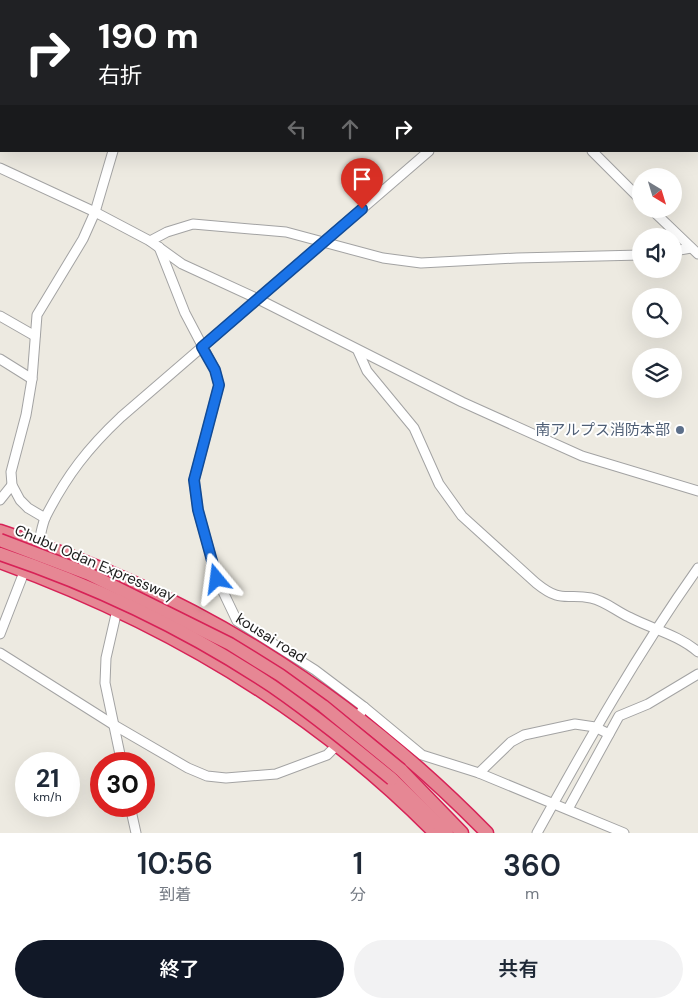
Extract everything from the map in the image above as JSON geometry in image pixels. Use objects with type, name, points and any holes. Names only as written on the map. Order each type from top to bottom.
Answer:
[{"type":"highway","name":"kousai road","points":[[0,531],[39,543],[156,591],[257,647],[362,712],[487,833]]},
{"type":"highway","name":"Chubu Odan Expressway","points":[[0,540],[89,574],[179,617],[230,644],[280,675],[323,706],[401,770],[462,833]]},
{"type":"highway","name":"Chubu Odan Expressway","points":[[0,554],[84,586],[172,628],[223,656],[314,717],[392,779],[446,833]]},
{"type":"highway","points":[[0,562],[117,610],[196,651],[270,695],[337,745],[384,785],[435,833]]},
{"type":"street","points":[[45,518],[28,508],[12,485],[11,472],[26,415],[32,378],[37,316],[83,239],[95,212],[113,152]]},
{"type":"street","points":[[0,634],[23,571],[39,543],[45,518],[81,458],[121,417],[429,152]]},
{"type":"street","points":[[593,152],[632,191]]},
{"type":"street","points":[[0,168],[95,212],[150,241],[182,264],[258,299],[358,351],[582,456],[698,491]]},
{"type":"street","points":[[660,218],[695,251]]},
{"type":"street","points":[[150,241],[168,232],[193,224],[286,232],[322,244],[382,258],[421,263],[524,257],[632,255]]},
{"type":"street","points":[[158,248],[202,347],[215,370],[219,385],[194,480],[198,510],[217,579],[237,620],[315,670],[362,712],[422,755],[479,773],[624,833]]},
{"type":"street","points":[[682,251],[695,251]]},
{"type":"street","points":[[0,316],[35,336]]},
{"type":"street","points":[[358,351],[367,371],[414,428],[439,484],[462,516],[549,594],[565,598],[589,598],[603,602],[629,618],[655,628],[691,646],[698,652]]},
{"type":"street","points":[[0,359],[32,378]]},
{"type":"street","points":[[0,500],[12,485]]},
{"type":"street","points":[[537,833],[595,727],[655,628],[698,568]]},
{"type":"street","points":[[117,610],[106,658],[105,682],[120,752]]},
{"type":"street","points":[[0,652],[114,724],[188,768],[208,776],[226,778],[276,774],[327,755],[362,712]]},
{"type":"street","points":[[568,809],[619,716],[648,704],[698,674]]},
{"type":"street","points":[[479,773],[511,742],[524,735],[575,724],[595,727],[609,734]]},
{"type":"street","points":[[132,817],[136,833]]},
{"type":"place","name":"南アルプス消防本部","points":[[680,430]]},
{"type":"route","points":[[217,579],[198,510],[194,480],[219,385],[215,370],[202,347],[362,209]]}]
